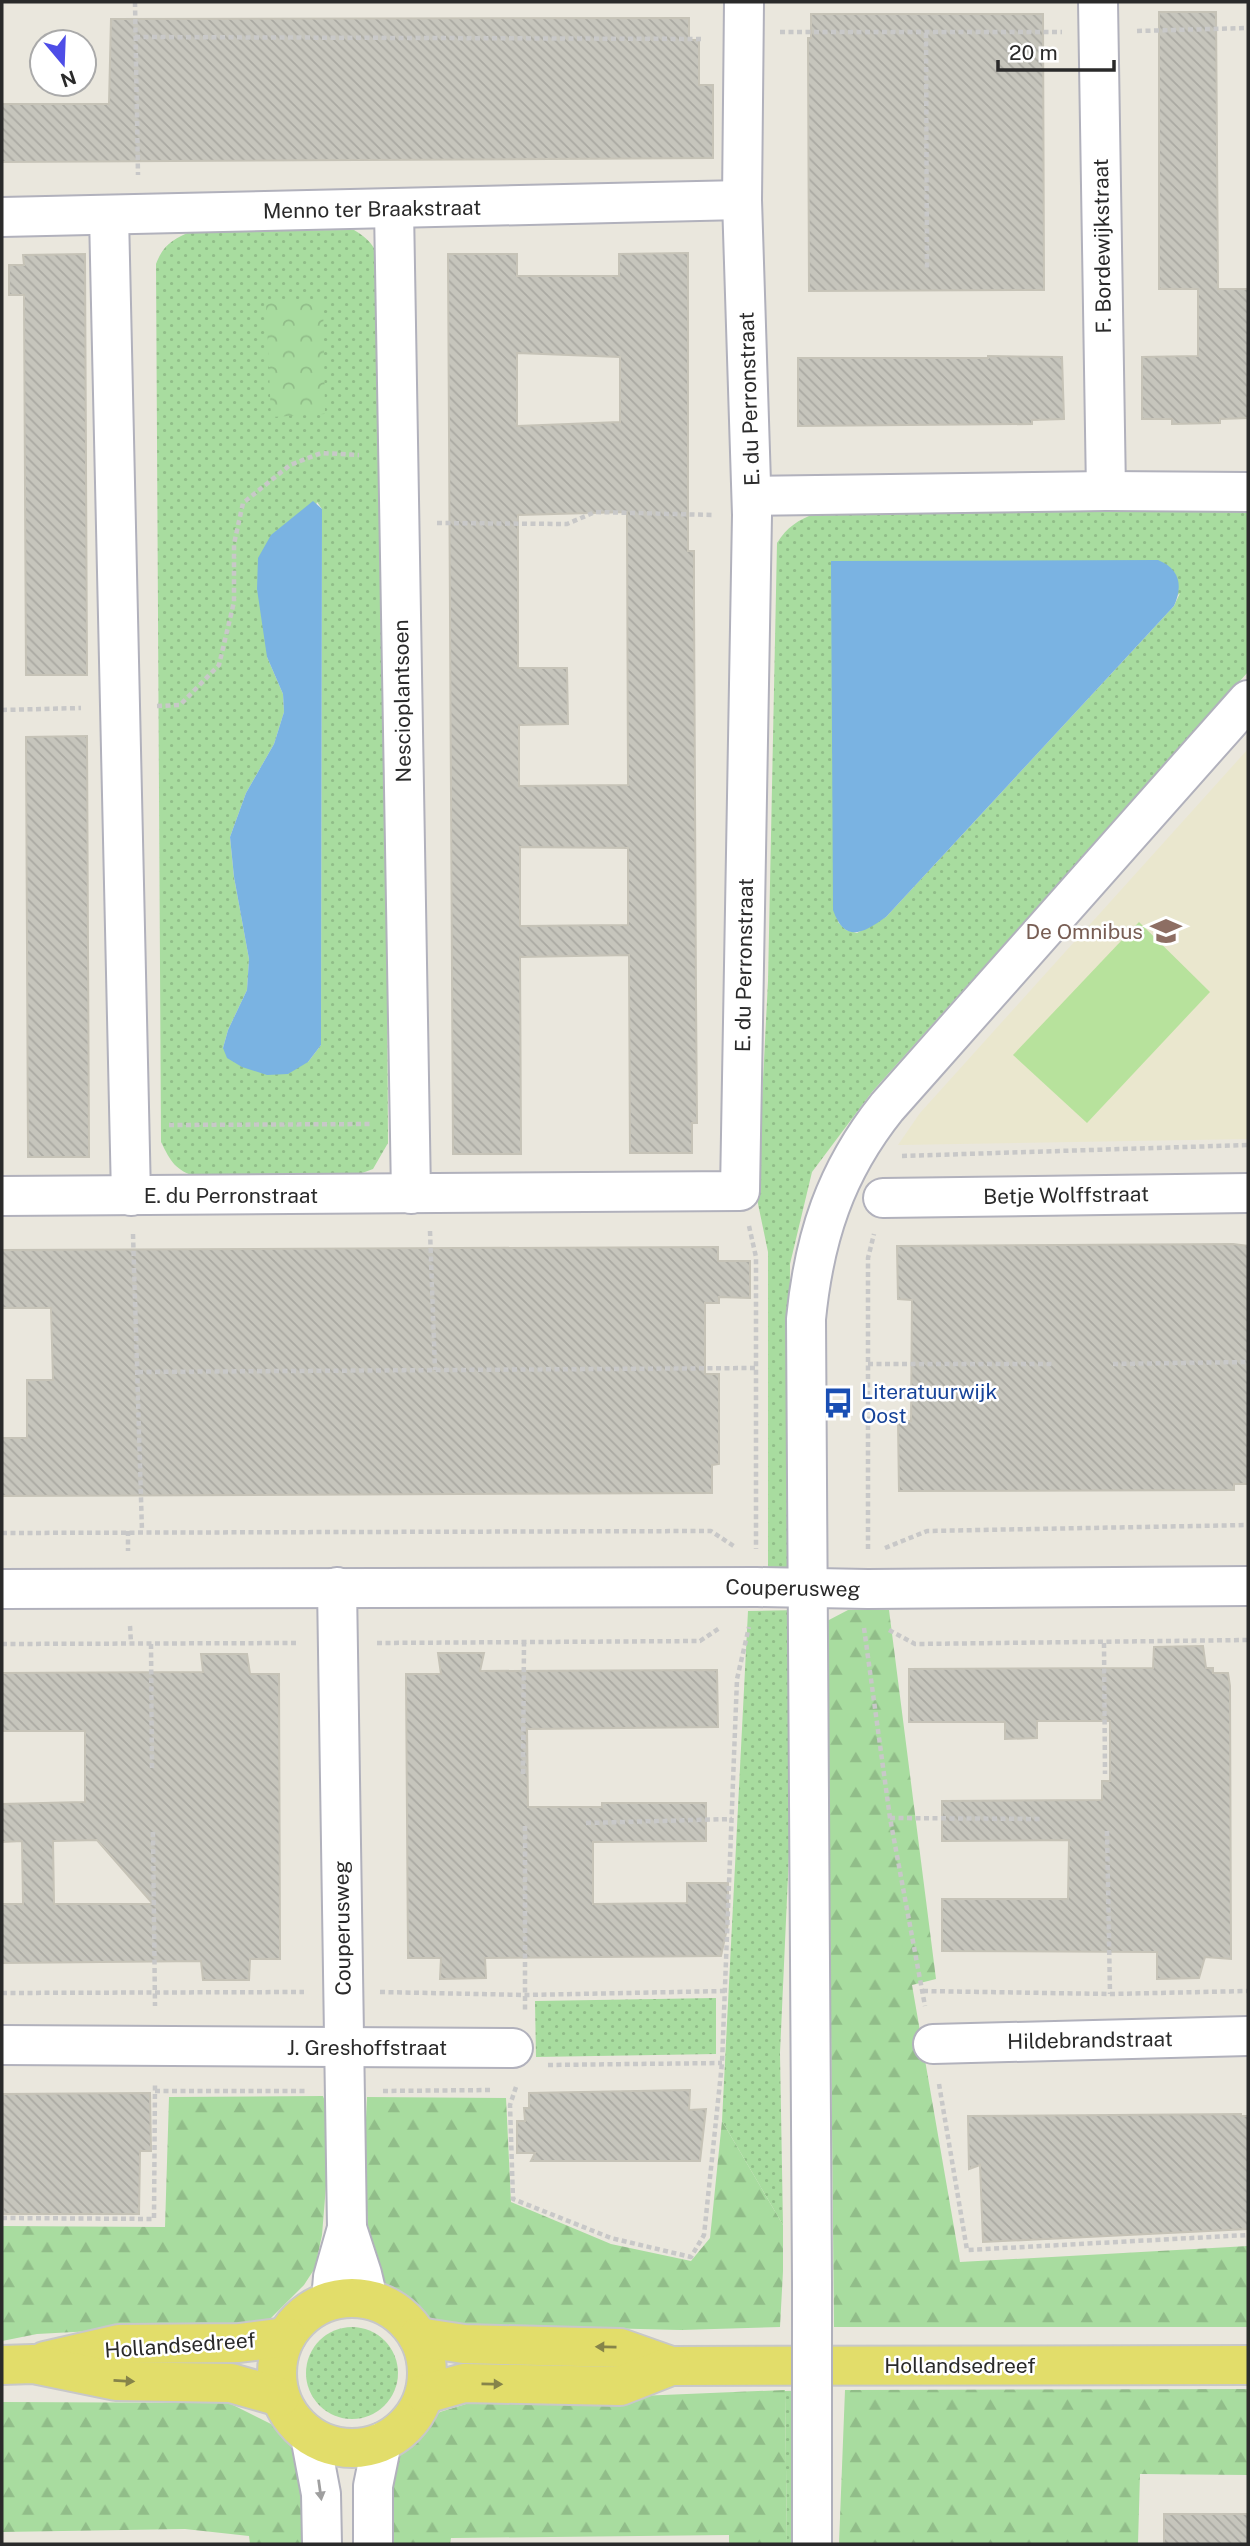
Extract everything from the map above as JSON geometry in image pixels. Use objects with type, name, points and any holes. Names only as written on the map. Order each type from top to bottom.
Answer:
[{"type":"main road","points":[[350,2300],[394,2310],[403,2317],[418,2337],[427,2361],[425,2393],[411,2419],[393,2436],[382,2442],[358,2448],[333,2446],[310,2436],[292,2419],[280,2397],[276,2372],[286,2337],[301,2317],[311,2309],[350,2300]]},
{"type":"main road","name":"Hollandsedreef","points":[[17,2365],[119,2344],[239,2343],[286,2337]]},
{"type":"main road","name":"Hollandsedreef","points":[[418,2337],[464,2344],[620,2347],[671,2366],[1248,2365]]},
{"type":"main road","name":"Hollandsedreef","points":[[17,2365],[117,2381],[231,2383],[280,2397]]},
{"type":"main road","name":"Hollandsedreef","points":[[425,2393],[464,2383],[620,2386],[671,2366]]},
{"type":"street","name":"F. Bordewijkstraat","points":[[1098,17],[1106,491]]},
{"type":"street","name":"E. du Perronstraat","points":[[2,1196],[740,1191],[752,506],[742,201],[744,24]]},
{"type":"street","name":"Menno ter Braakstraat","points":[[2,216],[742,201]]},
{"type":"street","name":"Nescioplantsoen","points":[[394,209],[409,1124],[420,1194]]},
{"type":"street","points":[[124,214],[120,707],[131,1196]]},
{"type":"street","points":[[752,506],[1106,491],[1248,492]]},
{"type":"street","points":[[812,2530],[808,1297],[820,1232],[845,1171],[861,1143],[894,1098],[1248,700]]},
{"type":"street","name":"Betje Wolffstraat","points":[[883,1198],[1248,1193]]},
{"type":"street","name":"Couperusweg","points":[[2,1589],[807,1588],[866,1602],[1248,1586]]},
{"type":"street","name":"Couperusweg","points":[[337,1587],[346,2228],[350,2300]]},
{"type":"street","name":"Hildebrandstraat","points":[[933,2043],[1248,2036]]},
{"type":"street","name":"J. Greshoffstraat","points":[[2,2045],[344,2047],[521,2044]]},
{"type":"street","points":[[310,2436],[321,2494],[322,2544]]},
{"type":"street","points":[[373,2544],[373,2486],[382,2442]]},
{"type":"path","points":[[124,214],[135,2]]},
{"type":"path","points":[[135,37],[744,24],[926,33],[1098,17],[1248,28]]},
{"type":"path","points":[[926,33],[927,271]]},
{"type":"path","points":[[2,710],[180,705],[219,665],[233,603],[234,544],[243,503],[290,465],[321,453],[398,458]]},
{"type":"path","points":[[399,522],[568,524],[595,512],[752,506]]},
{"type":"path","points":[[130,1125],[409,1124]]},
{"type":"path","points":[[420,1194],[435,1370]]},
{"type":"path","points":[[131,1196],[142,1531]]},
{"type":"path","points":[[883,1198],[868,1258],[868,1555],[927,1531],[1248,1525]]},
{"type":"path","points":[[1113,1364],[1248,1362]]},
{"type":"path","points":[[868,1364],[1055,1364]]},
{"type":"path","points":[[138,1371],[756,1368]]},
{"type":"path","points":[[2,1533],[710,1531],[745,1553]]},
{"type":"path","points":[[866,1602],[915,1644],[1248,1640]]},
{"type":"path","points":[[866,1602],[890,1818],[933,2043],[967,2250],[1248,2235]]},
{"type":"path","points":[[2,1644],[700,1641],[732,1620]]},
{"type":"path","points":[[151,1643],[152,1769]]},
{"type":"path","points":[[523,1774],[524,1643]]},
{"type":"path","points":[[1104,1643],[1105,1774]]},
{"type":"path","points":[[890,1818],[1042,1819]]},
{"type":"path","points":[[586,1822],[732,1819]]},
{"type":"path","points":[[521,2044],[722,2063],[704,2235],[691,2257],[611,2238],[513,2200],[510,2105],[521,2044],[525,1826]]},
{"type":"path","points":[[1107,1831],[1110,1993]]},
{"type":"path","points":[[2,2218],[154,2219],[153,1832]]},
{"type":"path","points":[[923,1991],[1248,1991]]},
{"type":"shaded area","name":"De Omnibus","points":[[1248,749],[1248,1139],[898,1145],[920,1113]]},
{"type":"green space","points":[[354,230],[374,248],[383,273],[388,1143],[373,1169],[354,1176],[197,1177],[174,1164],[161,1142],[156,264],[169,243],[192,231]],"holes":[[[317,502],[322,509],[321,1045],[308,1062],[223,1048],[228,1030],[247,990],[249,959],[234,877],[230,837],[246,793],[274,744],[284,712],[283,694],[267,657]]]},
{"type":"green space","points":[[323,300],[325,414],[271,417],[266,302]]},
{"type":"green space","points":[[1248,510],[1248,672],[872,1092],[812,1172],[790,1264],[789,1569],[768,1569],[768,1252],[757,1199],[768,981],[777,543],[793,525],[816,513]],"holes":[[[1180,593],[1174,606],[886,917],[857,933],[846,930],[838,922]]]},
{"type":"green space","points":[[1139,922],[1210,992],[1087,1123],[1013,1055]]},
{"type":"green space","points":[[800,1610],[780,2053],[783,2225],[722,2121],[748,1611]]},
{"type":"green space","points":[[848,1610],[889,1610],[936,1979],[912,1985],[960,2262],[1248,2246],[1248,2327],[834,2327],[827,1621]]},
{"type":"green space","points":[[716,1998],[716,2054],[536,2057],[535,2001]]},
{"type":"green space","points":[[323,2096],[329,2113],[329,2149],[322,2235],[315,2268],[304,2285],[270,2319],[37,2334],[2,2341],[2,2226],[165,2227],[169,2097]]},
{"type":"green space","points":[[367,2097],[506,2098],[511,2202],[611,2244],[691,2261],[710,2238],[722,2121],[783,2225],[780,2327],[681,2330],[430,2324],[411,2300],[381,2282],[368,2226],[364,2161]]},
{"type":"green space","points":[[352,2327],[370,2330],[385,2340],[395,2355],[398,2373],[395,2391],[385,2406],[370,2416],[352,2419],[334,2416],[319,2406],[309,2391],[306,2373],[309,2355],[319,2340],[334,2330]]},
{"type":"green space","points":[[1248,2389],[1248,2475],[1140,2474],[1138,2544],[839,2544],[845,2390]]},
{"type":"green space","points":[[785,2390],[787,2544],[729,2544],[729,2535],[451,2538],[450,2544],[387,2544],[387,2476],[406,2441],[440,2412],[469,2403]]},
{"type":"green space","points":[[825,2390],[827,2544],[787,2544],[785,2391]]},
{"type":"green space","points":[[2,2402],[229,2403],[275,2426],[298,2454],[305,2474],[304,2544],[250,2544],[249,2536],[185,2529],[2,2532]]},
{"type":"water","points":[[313,501],[322,509],[321,1045],[308,1062],[288,1074],[267,1075],[242,1067],[227,1058],[223,1048],[228,1030],[247,990],[249,959],[234,877],[230,837],[246,793],[274,744],[284,712],[283,694],[267,657],[257,589],[258,558],[271,535]]},
{"type":"water","points":[[1158,560],[1171,568],[1178,579],[1174,606],[886,917],[862,931],[843,928],[833,910],[831,561]]},
{"type":"building","points":[[1159,12],[1216,12],[1218,289],[1248,289],[1248,418],[1220,419],[1220,423],[1172,424],[1172,419],[1142,419],[1142,357],[1198,356],[1198,289],[1159,289]]},
{"type":"building","points":[[811,14],[1043,14],[1044,290],[809,291],[808,38],[811,38]]},
{"type":"building","points":[[689,18],[689,40],[699,40],[699,85],[713,85],[713,158],[2,162],[2,104],[109,104],[111,19]]},
{"type":"building","points":[[688,253],[688,551],[694,551],[697,1123],[692,1123],[692,1153],[630,1153],[629,955],[520,957],[521,1154],[453,1154],[448,254],[517,254],[517,276],[619,276],[619,254]],"holes":[[[517,353],[620,357],[620,422],[517,426]],[[627,512],[628,785],[519,786],[519,725],[568,724],[567,668],[518,668],[518,515]],[[520,847],[628,848],[628,925],[520,926]]]},
{"type":"building","points":[[85,254],[87,675],[26,675],[24,295],[9,295],[9,265],[24,265],[23,255]]},
{"type":"building","points":[[1062,357],[1064,419],[1032,420],[1032,424],[798,426],[798,358]]},
{"type":"building","points":[[87,736],[89,1157],[28,1157],[26,737]]},
{"type":"building","points":[[897,1246],[1248,1246],[1248,1484],[1234,1484],[1234,1490],[899,1491],[898,1421],[911,1421],[912,1300],[898,1299]]},
{"type":"building","points":[[718,1247],[718,1261],[750,1261],[750,1298],[719,1297],[719,1303],[705,1303],[705,1374],[719,1374],[719,1464],[712,1465],[712,1493],[2,1496],[2,1438],[27,1438],[27,1380],[53,1380],[51,1308],[2,1308],[2,1250]]},
{"type":"building","points":[[1203,1646],[1206,1668],[1213,1668],[1213,1673],[1228,1673],[1230,1686],[1231,1959],[1205,1957],[1199,1978],[1157,1979],[1157,1952],[942,1951],[942,1899],[1068,1899],[1069,1840],[942,1841],[942,1801],[1102,1800],[1102,1781],[1110,1781],[1110,1721],[1037,1721],[1037,1738],[1005,1739],[1005,1722],[909,1722],[909,1669],[1153,1668],[1154,1647]]},
{"type":"building","points":[[438,1653],[484,1653],[480,1671],[717,1670],[718,1727],[527,1729],[528,1807],[602,1807],[602,1803],[706,1803],[706,1841],[593,1842],[593,1904],[687,1903],[687,1883],[728,1883],[728,1924],[721,1956],[485,1958],[486,1978],[440,1979],[441,1958],[408,1958],[406,1674],[441,1674]]},
{"type":"building","points":[[201,1654],[247,1654],[250,1674],[279,1674],[280,1959],[250,1959],[249,1980],[203,1980],[201,1961],[2,1963],[2,1904],[23,1904],[22,1841],[2,1842],[2,1804],[85,1802],[85,1731],[2,1731],[2,1673],[203,1672]],"holes":[[[97,1840],[153,1904],[54,1904],[53,1841]]]},
{"type":"building","points":[[690,2090],[689,2110],[706,2109],[700,2161],[531,2161],[535,2153],[517,2153],[517,2121],[525,2121],[524,2108],[529,2108],[529,2093]]},
{"type":"building","points":[[150,2093],[151,2151],[140,2151],[139,2214],[3,2214],[2,2094]]},
{"type":"building","points":[[968,2116],[1248,2116],[1248,2229],[983,2242],[980,2165],[969,2169]]},
{"type":"building","points":[[1164,2514],[1248,2514],[1248,2544],[1164,2544]]},
{"type":"place","name":"De Omnibus","points":[[1166,931]]},
{"type":"place","name":"Literatuurwijk Oost","points":[[838,1403]]}]
